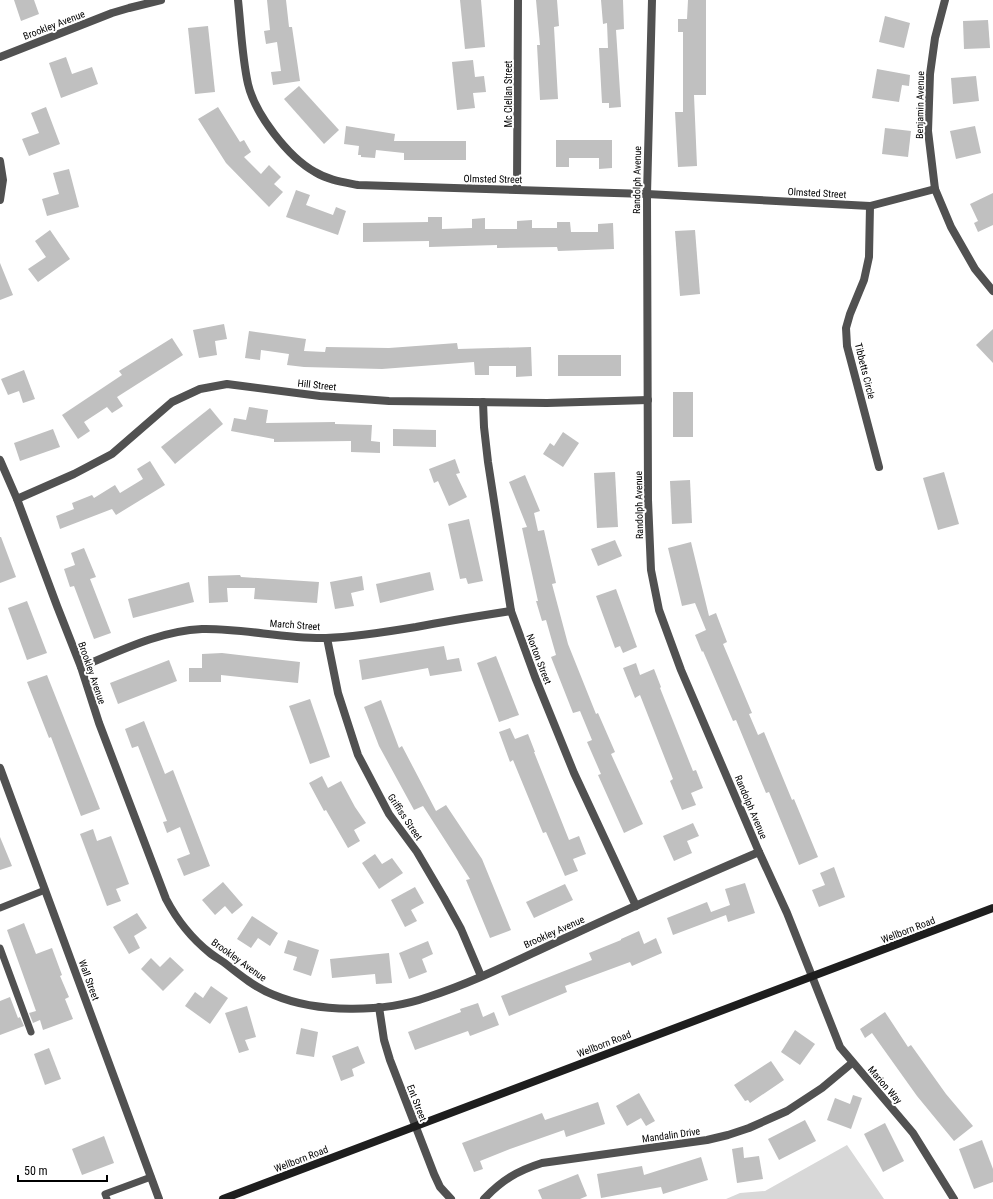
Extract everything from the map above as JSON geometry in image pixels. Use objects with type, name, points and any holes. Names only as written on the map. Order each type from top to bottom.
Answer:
[{"type":"street","name":"Brookley Avenue","points":[[0,56],[129,8],[161,0]]},
{"type":"street","name":"Olmsted Street","points":[[238,0],[245,69],[248,86],[254,103],[262,117],[286,147],[314,172],[329,179],[358,185],[646,194],[870,206]]},
{"type":"street","name":"Mc Clellan Street","points":[[517,189],[518,0]]},
{"type":"street","name":"Randolph Avenue","points":[[652,0],[646,194],[648,500],[651,570],[659,610],[681,670],[786,913],[812,977]]},
{"type":"street","name":"Benjamin Avenue","points":[[945,0],[935,38],[930,74],[928,131],[936,189],[951,227],[975,269],[993,291]]},
{"type":"street","points":[[0,160],[3,180],[0,200]]},
{"type":"street","points":[[870,206],[936,189]]},
{"type":"street","name":"Tibbetts Circle","points":[[870,206],[869,257],[864,280],[846,328],[847,346],[879,467]]},
{"type":"street","name":"Hill Street","points":[[17,499],[74,474],[112,454],[172,402],[200,389],[227,384],[320,396],[389,401],[547,404],[648,400]]},
{"type":"street","name":"Norton Street","points":[[483,402],[488,462],[511,611],[535,677],[574,772],[636,906]]},
{"type":"street","name":"Brookley Avenue","points":[[0,460],[17,499],[81,667],[99,723],[166,899],[185,929],[211,954],[242,978],[274,995],[308,1005],[325,1008],[379,1008],[427,998],[481,976],[759,852]]},
{"type":"street","name":"March Street","points":[[81,667],[147,640],[177,632],[202,629],[302,638],[327,638],[392,631],[511,611]]},
{"type":"street","name":"Griffiss Street","points":[[327,638],[338,693],[358,755],[389,814],[417,852],[444,898],[461,929],[481,976]]},
{"type":"street","name":"Wall Street","points":[[0,768],[159,1199]]},
{"type":"street","name":"Wellborn Road","points":[[223,1199],[993,908]]},
{"type":"street","name":"Marion Way","points":[[812,977],[840,1047],[852,1063],[913,1133],[954,1199]]},
{"type":"street","name":"Ent Street","points":[[379,1008],[384,1040],[390,1060],[440,1187],[451,1199]]},
{"type":"street","name":"Mandalin Drive","points":[[484,1199],[497,1185],[523,1169],[542,1164],[707,1140],[750,1128],[787,1111],[805,1100],[852,1063]]},
{"type":"lane","points":[[0,908],[44,890]]},
{"type":"lane","points":[[0,948],[31,1032]]},
{"type":"lane","points":[[107,1199],[105,1194],[151,1177]]},
{"type":"shaded area","points":[[847,1145],[884,1199],[726,1199],[740,1193],[765,1191]]},
{"type":"building","points":[[14,0],[34,0],[39,14],[21,21]]},
{"type":"building","points":[[267,0],[286,0],[289,27],[292,27],[300,81],[273,85],[271,72],[281,71],[277,42],[266,44],[264,31],[270,30]]},
{"type":"building","points":[[460,0],[481,0],[485,47],[465,49]]},
{"type":"building","points":[[536,0],[557,0],[559,26],[554,27],[558,99],[540,100],[537,45],[540,45]]},
{"type":"building","points":[[601,0],[623,0],[624,29],[616,30],[621,107],[609,108],[609,103],[602,103],[599,48],[608,48],[607,23],[603,24]]},
{"type":"building","points":[[688,0],[706,0],[706,95],[694,95],[697,166],[678,167],[675,112],[683,112],[683,32],[678,32],[678,19],[687,19]]},
{"type":"building","points":[[885,16],[910,23],[904,48],[879,42]]},
{"type":"building","points":[[988,20],[990,48],[964,49],[963,21]]},
{"type":"building","points":[[208,26],[215,92],[195,94],[188,28]]},
{"type":"building","points":[[66,57],[72,74],[92,67],[98,84],[61,98],[49,63]]},
{"type":"building","points":[[473,60],[475,77],[484,76],[486,92],[473,93],[475,108],[457,110],[452,62]]},
{"type":"building","points":[[877,69],[910,75],[909,86],[902,85],[899,102],[872,98]]},
{"type":"building","points":[[976,76],[979,101],[953,104],[951,78]]},
{"type":"building","points":[[299,86],[339,130],[324,144],[284,99]]},
{"type":"building","points":[[46,107],[60,144],[29,156],[22,139],[39,133],[31,113]]},
{"type":"building","points":[[218,107],[240,142],[244,140],[251,152],[244,157],[261,174],[269,165],[281,177],[274,184],[283,192],[269,207],[226,163],[198,119]]},
{"type":"building","points":[[346,126],[395,134],[394,141],[466,141],[466,160],[404,160],[404,153],[376,150],[375,158],[361,157],[361,155],[358,155],[359,146],[344,144]]},
{"type":"building","points":[[975,126],[981,153],[956,159],[950,131]]},
{"type":"building","points":[[885,128],[911,131],[908,157],[882,154]]},
{"type":"building","points":[[556,140],[612,140],[612,168],[599,169],[599,158],[569,158],[569,167],[556,167]]},
{"type":"building","points":[[69,169],[79,207],[47,216],[42,199],[59,194],[53,173]]},
{"type":"building","points":[[296,190],[310,195],[306,205],[333,215],[336,207],[346,211],[338,235],[286,217]]},
{"type":"building","points":[[993,193],[993,225],[978,232],[974,223],[978,221],[970,204]]},
{"type":"building","points":[[428,217],[442,217],[442,229],[472,228],[472,219],[485,218],[485,229],[517,229],[517,221],[532,220],[532,228],[557,228],[557,222],[570,222],[571,232],[598,232],[598,224],[613,223],[614,249],[558,251],[557,247],[497,248],[497,245],[429,247],[429,241],[363,242],[363,223],[428,222]]},
{"type":"building","points":[[50,230],[70,259],[38,282],[28,269],[46,257],[35,241]]},
{"type":"building","points":[[695,230],[700,294],[680,296],[675,231]]},
{"type":"building","points":[[0,263],[13,295],[0,300]]},
{"type":"building","points":[[224,324],[227,339],[215,341],[217,355],[199,358],[193,330]]},
{"type":"building","points":[[993,329],[993,363],[976,345]]},
{"type":"building","points":[[249,331],[306,339],[304,351],[325,352],[326,347],[389,348],[457,343],[458,349],[531,347],[532,376],[516,377],[516,366],[489,366],[489,375],[475,375],[474,362],[382,369],[304,367],[287,365],[289,354],[261,350],[260,360],[245,358]]},
{"type":"building","points":[[172,338],[183,355],[117,397],[123,406],[112,413],[107,407],[84,422],[90,431],[78,439],[62,415],[122,375],[119,371]]},
{"type":"building","points":[[558,355],[621,355],[621,376],[558,376]]},
{"type":"building","points":[[24,370],[35,399],[23,403],[19,391],[8,395],[1,379]]},
{"type":"building","points":[[673,392],[693,392],[693,437],[673,437]]},
{"type":"building","points":[[249,407],[268,410],[266,423],[335,422],[335,424],[372,425],[371,441],[380,442],[380,453],[351,452],[351,441],[274,442],[274,439],[231,431],[234,418],[246,420]]},
{"type":"building","points":[[210,408],[223,424],[175,464],[161,447]]},
{"type":"building","points":[[53,429],[60,447],[20,461],[14,443]]},
{"type":"building","points":[[393,429],[436,430],[436,447],[393,446]]},
{"type":"building","points":[[563,432],[579,443],[563,467],[543,454],[550,443],[554,446]]},
{"type":"building","points":[[455,459],[460,473],[456,474],[467,497],[449,506],[438,481],[434,483],[429,469]]},
{"type":"building","points":[[150,461],[165,485],[116,515],[112,509],[60,529],[56,516],[74,509],[72,503],[92,495],[94,498],[115,485],[120,493],[143,479],[137,469]]},
{"type":"building","points":[[615,472],[618,527],[597,528],[594,473]]},
{"type":"building","points":[[944,472],[959,524],[938,530],[923,478]]},
{"type":"building","points":[[525,475],[540,511],[534,513],[538,531],[544,530],[556,583],[552,584],[568,644],[596,714],[598,713],[615,752],[611,754],[643,824],[624,833],[598,775],[601,774],[587,742],[592,740],[580,711],[573,713],[551,657],[556,655],[546,620],[542,621],[536,601],[538,601],[522,528],[527,527],[509,482]]},
{"type":"building","points":[[690,480],[692,523],[672,524],[670,481]]},
{"type":"building","points":[[469,519],[483,581],[468,584],[466,578],[460,579],[448,524]]},
{"type":"building","points":[[0,537],[16,577],[0,583]]},
{"type":"building","points":[[615,540],[622,556],[598,566],[591,549]]},
{"type":"building","points":[[691,542],[709,616],[716,613],[727,642],[723,644],[752,713],[749,714],[758,735],[764,732],[792,800],[794,799],[818,857],[799,865],[769,792],[766,793],[736,720],[733,721],[695,635],[706,630],[695,603],[682,606],[668,548]]},
{"type":"building","points":[[84,548],[96,577],[90,579],[111,633],[94,639],[74,586],[70,587],[64,569],[75,565],[71,553]]},
{"type":"building","points":[[430,572],[434,590],[380,603],[376,584]]},
{"type":"building","points":[[240,575],[241,577],[319,582],[317,603],[254,599],[255,588],[227,588],[228,602],[209,603],[208,576]]},
{"type":"building","points":[[362,576],[364,590],[351,593],[354,606],[335,609],[330,582]]},
{"type":"building","points":[[189,582],[194,602],[133,618],[128,599]]},
{"type":"building","points":[[616,589],[637,647],[623,653],[620,646],[615,648],[596,596]]},
{"type":"building","points":[[27,601],[47,653],[27,660],[8,608]]},
{"type":"building","points":[[444,646],[447,660],[459,658],[462,671],[430,676],[428,668],[362,680],[359,660]]},
{"type":"building","points":[[222,653],[300,662],[298,683],[221,675],[221,682],[189,682],[189,668],[202,668],[202,654]]},
{"type":"building","points":[[496,656],[519,715],[499,722],[477,663]]},
{"type":"building","points":[[169,660],[177,681],[118,704],[110,683]]},
{"type":"building","points":[[636,663],[640,675],[654,669],[693,771],[696,770],[703,788],[691,793],[696,805],[682,810],[670,781],[673,779],[640,695],[635,698],[623,668]]},
{"type":"building","points":[[47,675],[100,809],[81,816],[51,737],[49,738],[27,682]]},
{"type":"building","points":[[310,699],[330,757],[310,764],[289,706]]},
{"type":"building","points":[[381,700],[399,748],[402,746],[436,811],[446,805],[482,859],[511,930],[490,938],[466,880],[470,879],[423,806],[414,810],[379,746],[364,707]]},
{"type":"building","points":[[144,721],[165,774],[173,770],[210,866],[184,876],[177,859],[190,854],[180,827],[167,833],[163,822],[167,821],[138,746],[132,748],[125,729]]},
{"type":"building","points":[[510,728],[515,739],[528,734],[569,840],[579,836],[586,854],[573,859],[578,871],[565,876],[546,832],[543,833],[513,760],[510,762],[499,732]]},
{"type":"building","points":[[322,776],[328,788],[341,781],[355,807],[366,823],[354,830],[360,841],[348,848],[326,810],[324,811],[309,783]]},
{"type":"building","points":[[693,823],[699,836],[687,841],[692,853],[674,861],[663,836]]},
{"type":"building","points":[[93,829],[97,841],[111,836],[129,884],[116,889],[121,901],[107,906],[80,834]]},
{"type":"building","points":[[0,837],[12,866],[0,870]]},
{"type":"building","points":[[375,854],[382,864],[392,858],[403,873],[379,889],[362,863]]},
{"type":"building","points":[[834,867],[845,897],[819,907],[812,890],[825,885],[820,873]]},
{"type":"building","points":[[223,882],[243,905],[232,914],[225,906],[215,915],[202,900]]},
{"type":"building","points":[[745,883],[755,913],[728,922],[726,915],[673,935],[667,918],[707,902],[711,912],[730,905],[725,889]]},
{"type":"building","points":[[565,884],[573,900],[534,918],[526,902]]},
{"type":"building","points":[[415,887],[424,903],[411,910],[417,921],[405,927],[391,900]]},
{"type":"building","points":[[137,913],[147,928],[134,936],[140,948],[129,954],[113,927]]},
{"type":"building","points":[[252,916],[278,933],[270,946],[258,938],[251,948],[237,939]]},
{"type":"building","points":[[24,923],[36,954],[52,948],[62,975],[60,976],[69,997],[65,999],[73,1019],[43,1030],[40,1020],[33,1023],[29,1013],[36,1011],[7,930]]},
{"type":"building","points":[[639,931],[644,944],[656,938],[662,953],[632,966],[630,962],[565,986],[567,992],[509,1016],[501,996],[592,960],[589,953]]},
{"type":"building","points":[[288,940],[319,950],[311,976],[293,970],[297,957],[284,953]]},
{"type":"building","points":[[428,941],[433,954],[422,959],[427,972],[409,979],[399,953]]},
{"type":"building","points":[[389,953],[392,983],[376,984],[375,974],[332,978],[330,959]]},
{"type":"building","points":[[170,957],[184,970],[163,991],[141,969],[151,958],[160,967]]},
{"type":"building","points":[[211,986],[228,998],[210,1024],[185,1006],[195,992],[203,998]]},
{"type":"building","points":[[10,997],[18,1018],[20,1017],[24,1026],[0,1035],[0,1001]]},
{"type":"building","points":[[478,1003],[483,1017],[494,1012],[499,1025],[470,1036],[468,1031],[415,1050],[408,1032],[461,1012],[460,1009]]},
{"type":"building","points":[[247,1006],[256,1037],[245,1040],[249,1050],[239,1053],[225,1013]]},
{"type":"building","points":[[885,1012],[908,1047],[911,1045],[946,1094],[973,1126],[954,1141],[917,1096],[872,1033],[865,1038],[860,1029]]},
{"type":"building","points":[[301,1028],[318,1032],[314,1057],[296,1054]]},
{"type":"building","points":[[795,1030],[815,1044],[800,1065],[781,1052]]},
{"type":"building","points":[[358,1046],[365,1063],[352,1069],[354,1076],[341,1081],[332,1056]]},
{"type":"building","points":[[49,1048],[61,1079],[45,1085],[34,1054]]},
{"type":"building","points":[[771,1061],[784,1080],[750,1103],[748,1100],[745,1101],[734,1085]]},
{"type":"building","points":[[639,1093],[655,1121],[646,1126],[641,1118],[627,1126],[616,1106]]},
{"type":"building","points":[[853,1095],[862,1098],[851,1129],[827,1120],[835,1098],[850,1104]]},
{"type":"building","points":[[598,1102],[605,1124],[566,1137],[564,1130],[510,1149],[480,1161],[483,1169],[474,1172],[462,1143],[542,1113],[545,1120]]},
{"type":"building","points":[[805,1120],[816,1141],[779,1160],[768,1139]]},
{"type":"building","points":[[885,1123],[904,1161],[883,1172],[864,1134]]},
{"type":"building","points":[[104,1136],[114,1163],[82,1175],[72,1149]]},
{"type":"building","points":[[982,1140],[993,1169],[993,1182],[974,1189],[959,1149]]},
{"type":"building","points":[[743,1147],[744,1158],[759,1156],[763,1179],[737,1183],[732,1149]]},
{"type":"building","points":[[701,1157],[708,1180],[663,1194],[661,1187],[601,1198],[597,1174],[642,1166],[644,1175]]},
{"type":"building","points":[[578,1174],[587,1196],[580,1199],[542,1199],[538,1190]]}]
